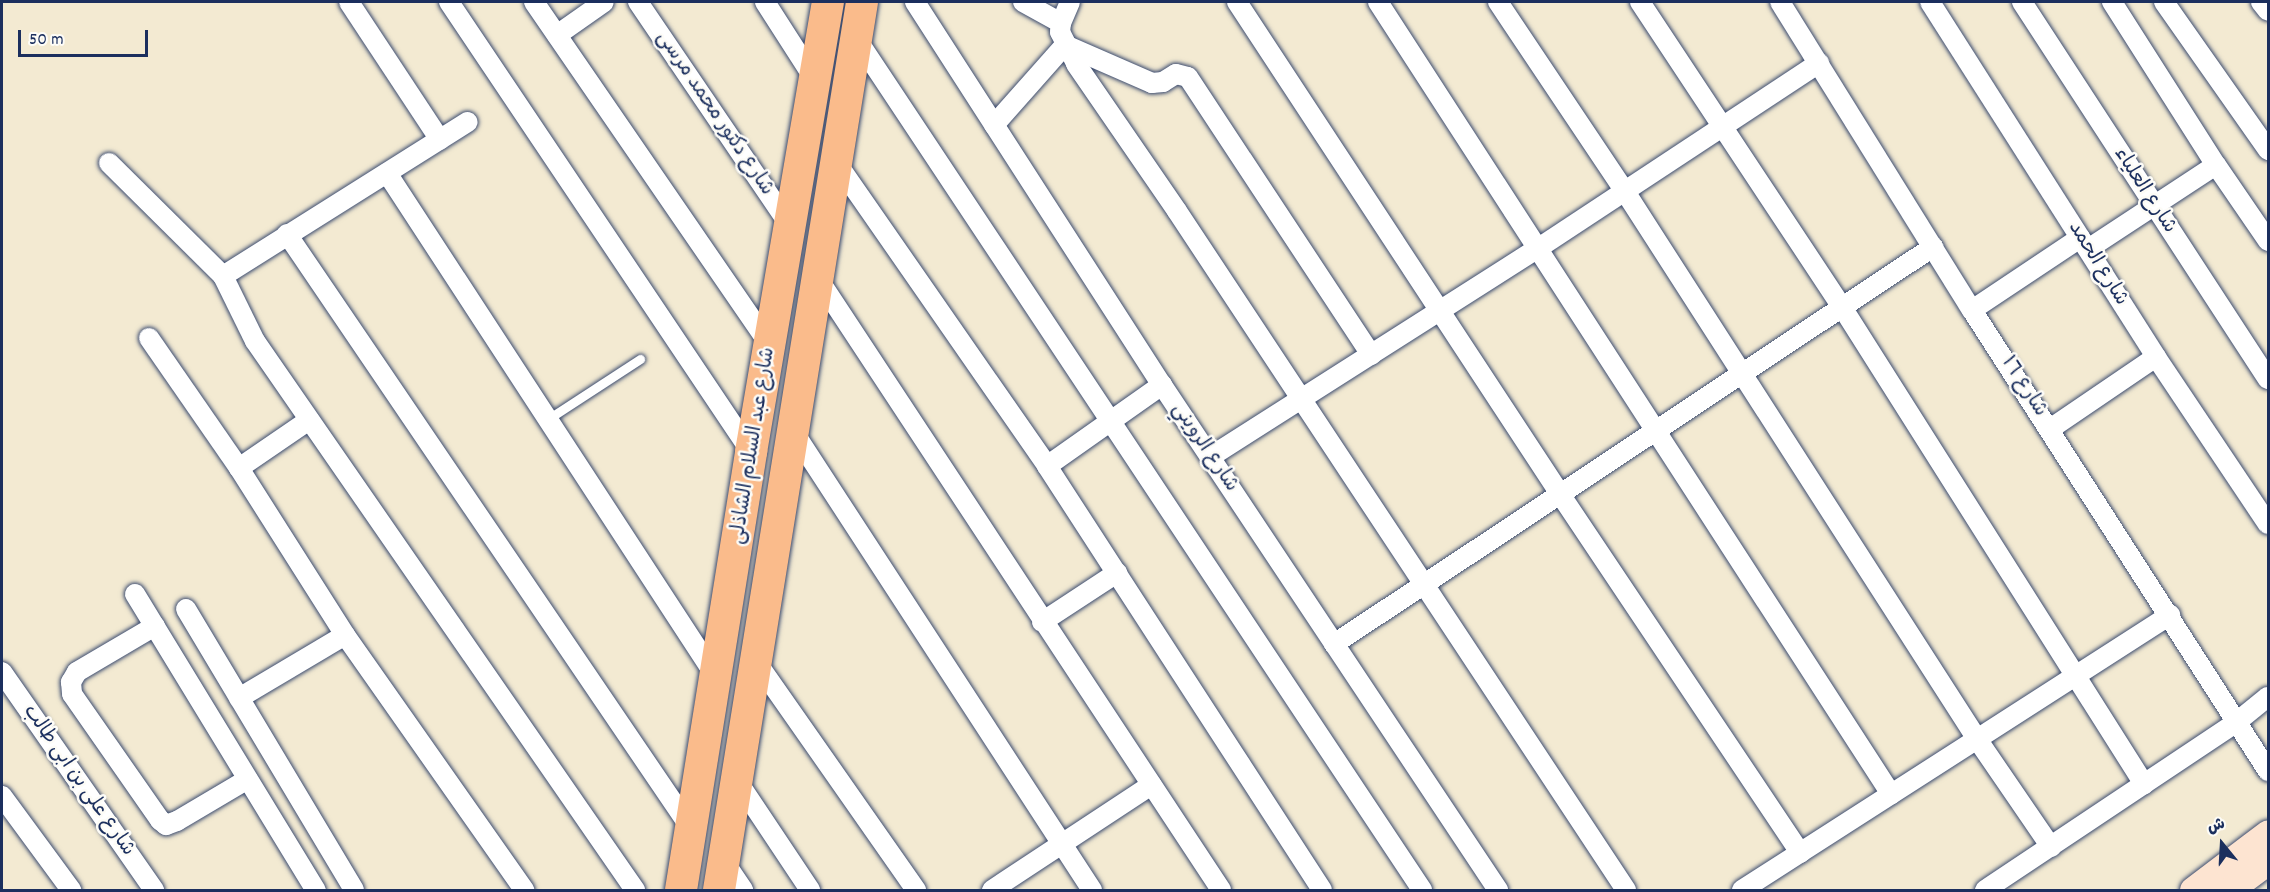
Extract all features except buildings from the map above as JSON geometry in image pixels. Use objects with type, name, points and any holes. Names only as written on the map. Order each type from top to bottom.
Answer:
[{"type":"main road","name":"شارع عبد السلام الشاذلى","points":[[681,891],[751,452],[828,2]]},
{"type":"main road","name":"شارع عبد السلام الشاذلى","points":[[719,891],[862,2]]},
{"type":"main road","points":[[710,715],[746,723]]},
{"type":"street","points":[[349,2],[441,140]]},
{"type":"street","points":[[449,2],[751,452]]},
{"type":"street","points":[[534,2],[770,346]]},
{"type":"street","points":[[557,36],[604,2]]},
{"type":"street","name":"شارع دكتور محمد مرسى","points":[[639,2],[790,226]]},
{"type":"street","points":[[765,2],[815,80]]},
{"type":"street","name":"شارع الرويني","points":[[915,2],[1162,385],[1498,891]]},
{"type":"street","points":[[1023,2],[1060,23]]},
{"type":"street","points":[[1070,2],[1060,23],[1060,32],[1065,45],[1303,400],[1626,891]]},
{"type":"street","points":[[1237,2],[1560,494],[1800,853]]},
{"type":"street","points":[[1378,2],[1891,794]]},
{"type":"street","points":[[1498,2],[1624,190],[1977,739],[2051,847]]},
{"type":"street","points":[[1640,2],[1842,307],[2144,784]]},
{"type":"street","name":"شارع ١٦","points":[[1780,2],[1972,310],[2170,615],[2268,771]]},
{"type":"street","name":"شارع الحمد","points":[[1930,2],[2157,357],[2268,524]]},
{"type":"street","name":"شارع العلياء","points":[[2022,2],[2268,379]]},
{"type":"street","points":[[2112,2],[2216,165],[2268,241]]},
{"type":"street","points":[[2164,2],[2268,150]]},
{"type":"street","points":[[2261,2],[2268,11]]},
{"type":"street","points":[[856,38],[1422,891]]},
{"type":"street","points":[[994,125],[1065,45]]},
{"type":"street","points":[[1065,45],[1152,83],[1163,82],[1176,74],[1188,77],[1371,355]]},
{"type":"street","points":[[1210,457],[1303,400],[1537,249],[1819,63]]},
{"type":"street","points":[[223,276],[468,122]]},
{"type":"street","points":[[836,162],[1047,466],[1322,891]]},
{"type":"street","points":[[109,163],[223,276],[255,341],[635,891]]},
{"type":"street","points":[[1972,310],[2084,243],[2154,206],[2216,165]]},
{"type":"street","points":[[387,173],[716,677]]},
{"type":"street","points":[[287,234],[692,830]]},
{"type":"street","points":[[1334,644],[1933,247]]},
{"type":"street","points":[[817,277],[1221,891]]},
{"type":"street","points":[[149,338],[239,468],[345,635],[524,891]]},
{"type":"street","points":[[2050,429],[2157,357]]},
{"type":"street","points":[[1047,466],[1162,385]]},
{"type":"street","points":[[239,468],[309,420]]},
{"type":"street","points":[[792,431],[1092,891]]},
{"type":"street","points":[[1042,622],[1116,573]]},
{"type":"street","points":[[135,594],[316,891]]},
{"type":"street","points":[[186,609],[354,891]]},
{"type":"street","points":[[1742,891],[2170,615]]},
{"type":"street","points":[[155,626],[77,672],[71,682],[72,694],[160,820],[166,825],[177,821],[248,779]]},
{"type":"street","points":[[239,698],[345,635]]},
{"type":"street","points":[[755,660],[916,891]]},
{"type":"street","name":"شارع على بن ابى طالب","points":[[2,672],[154,891]]},
{"type":"street","points":[[1985,891],[2238,721],[2268,697]]},
{"type":"street","points":[[738,782],[810,891]]},
{"type":"street","points":[[992,891],[1151,785]]},
{"type":"street","points":[[2,796],[71,891]]},
{"type":"street","points":[[2193,891],[2268,833]]},
{"type":"street","points":[[297,859],[324,842]]},
{"type":"street","points":[[723,860],[743,891]]},
{"type":"street","points":[[2229,891],[2268,861]]},
{"type":"lane","points":[[548,419],[640,359]]}]
